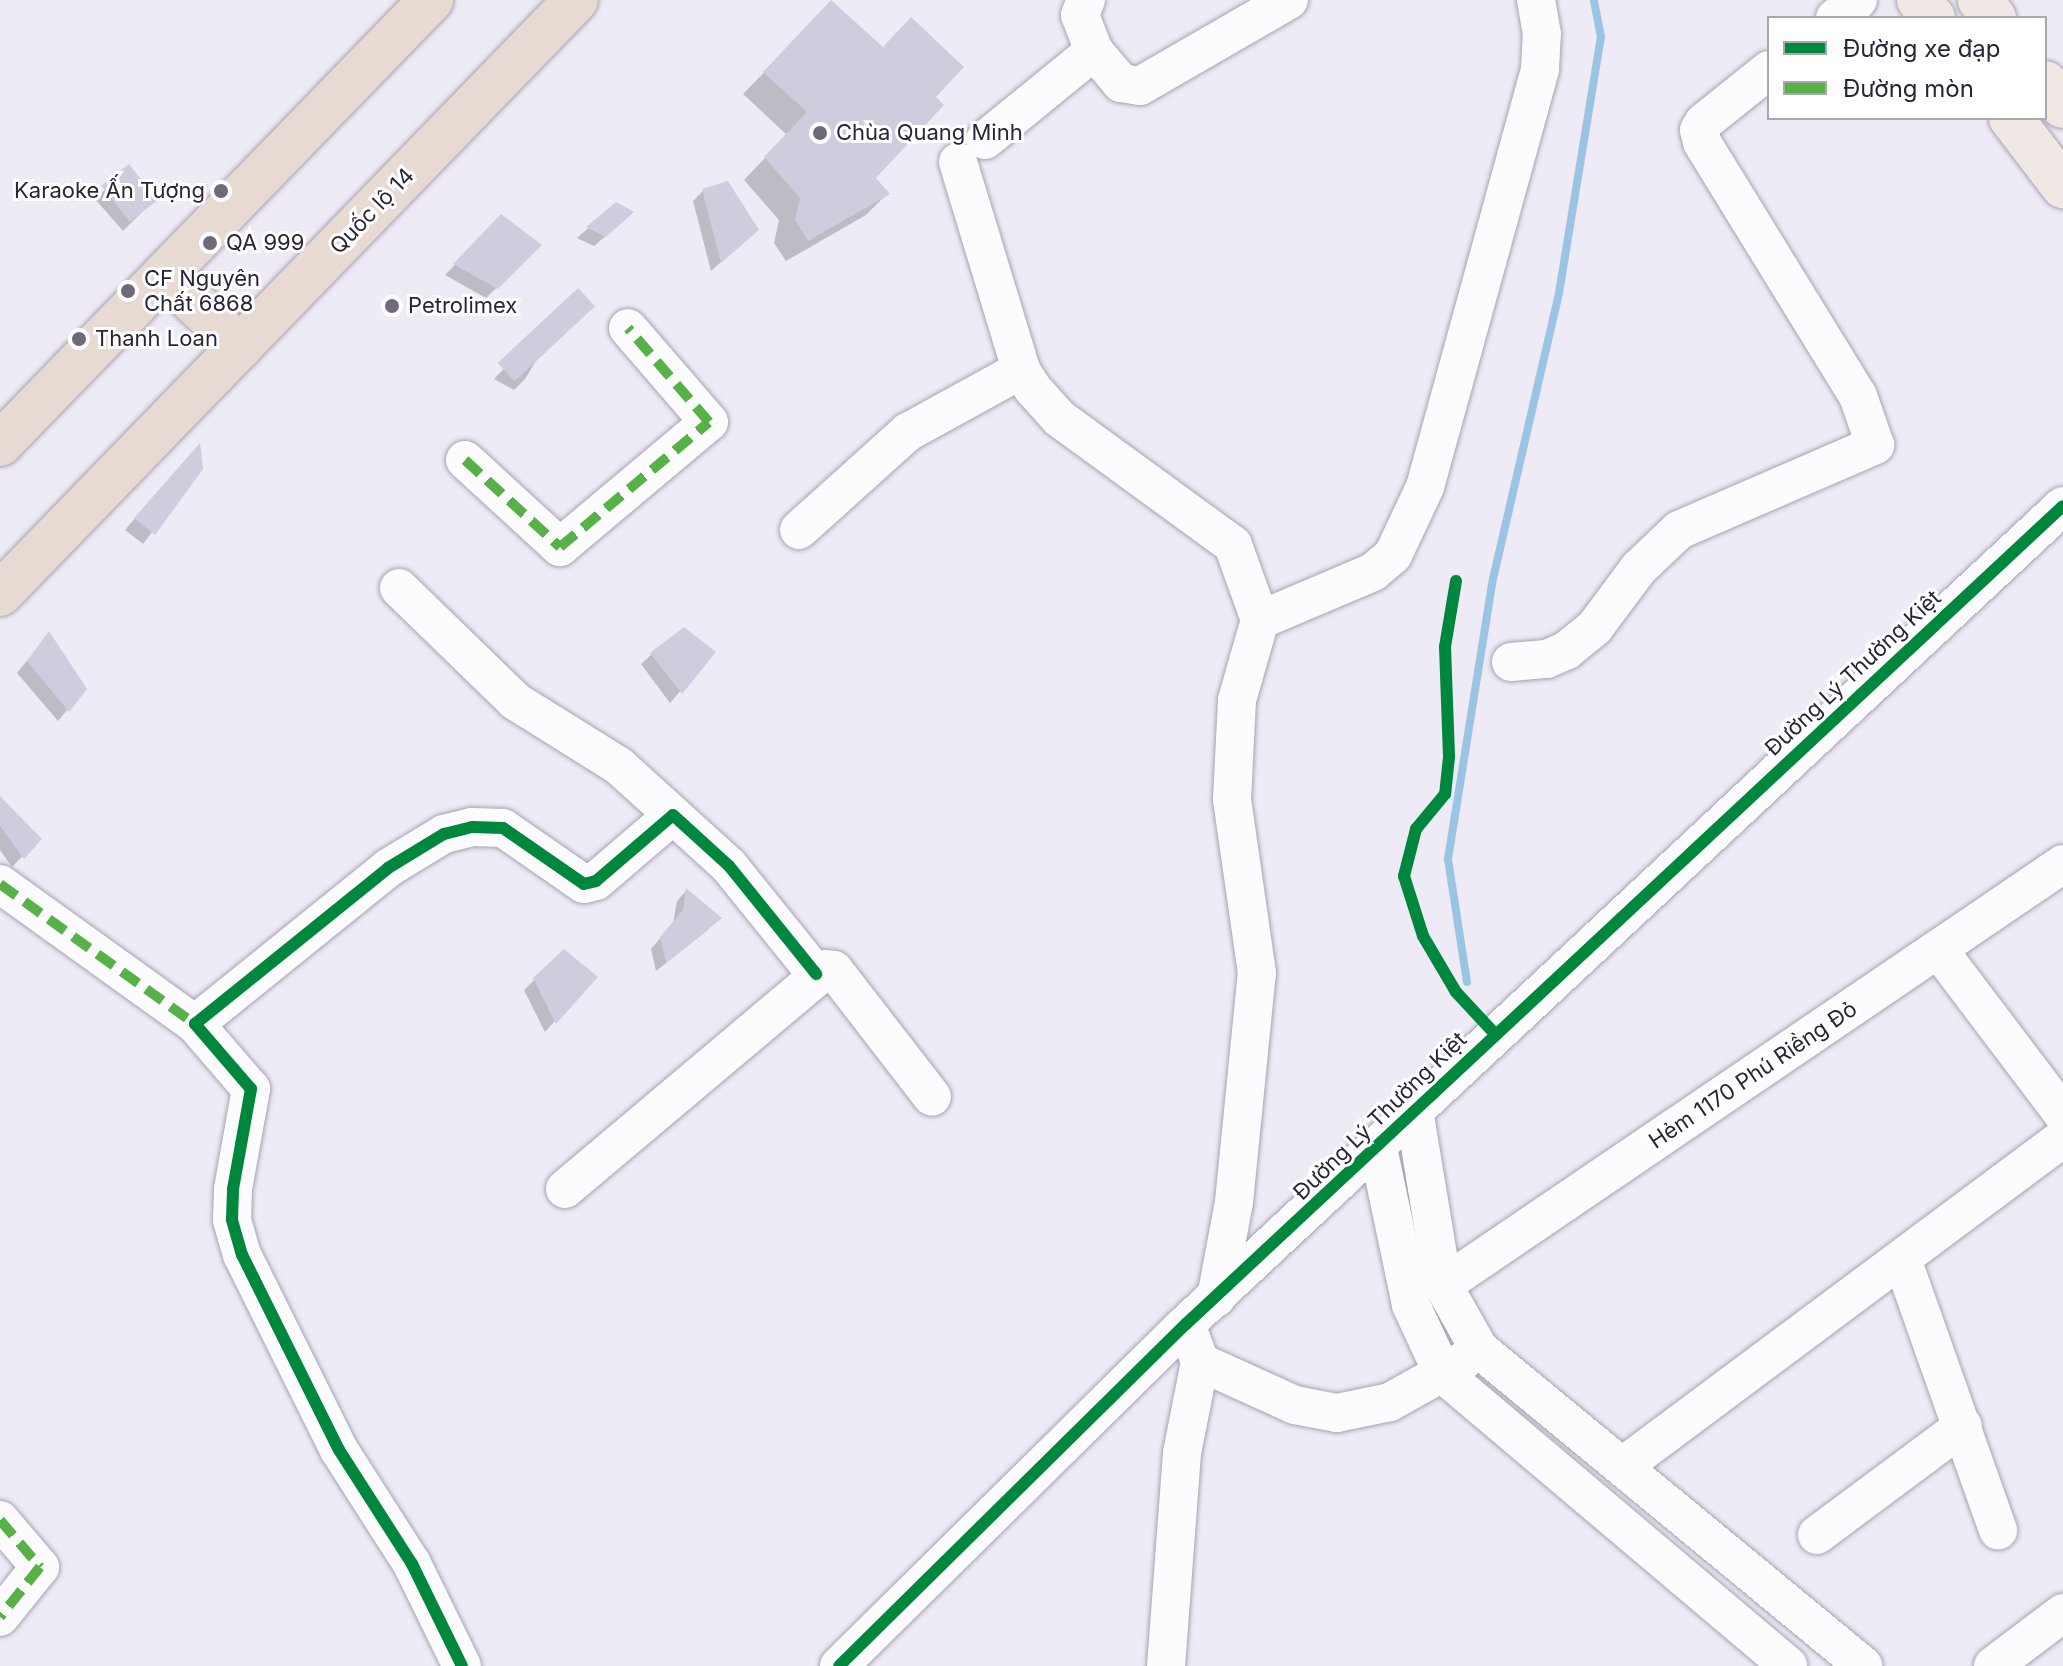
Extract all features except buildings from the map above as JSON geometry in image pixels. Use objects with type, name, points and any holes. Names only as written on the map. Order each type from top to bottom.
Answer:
[{"type":"highway","points":[[0,444],[431,0]]},
{"type":"highway","name":"Quốc lộ 14","points":[[0,594],[576,0]]},
{"type":"highway","points":[[165,274],[240,347]]},
{"type":"main road","points":[[1919,0],[1931,16]]},
{"type":"main road","points":[[1980,0],[1992,16]]},
{"type":"main road","points":[[2047,86],[2063,106]]},
{"type":"main road","points":[[2013,120],[2063,186]]},
{"type":"street","points":[[1086,0],[1080,15],[1094,51],[1121,83],[1140,86],[1289,0]]},
{"type":"street","points":[[1260,620],[1373,572],[1393,555],[1425,487],[1540,69],[1542,34],[1536,0]]},
{"type":"street","points":[[1838,16],[1858,0]]},
{"type":"street","points":[[1094,51],[971,151],[1021,370],[1059,418],[1233,545],[1260,620],[1237,700],[1232,799],[1257,973],[1234,1202],[1216,1298]]},
{"type":"street","points":[[1511,662],[1547,659],[1567,650],[1595,627],[1639,568],[1679,530],[1875,445],[1858,396],[1702,142],[1699,130],[1704,122],[1767,72]]},
{"type":"street","points":[[465,460],[560,547],[709,422],[628,328]]},
{"type":"street","points":[[799,530],[908,432],[1021,370]]},
{"type":"street","name":"Đường Lý Thường Kiệt","points":[[839,1666],[1186,1324],[2063,506]]},
{"type":"street","points":[[399,588],[515,701],[619,766],[673,815],[749,888],[816,974]]},
{"type":"street","points":[[195,1024],[388,868],[444,834],[472,827],[503,828],[584,884],[596,881],[673,815]]},
{"type":"street","name":"Hẻm 1170 Phú Riềng Đỏ","points":[[1443,1285],[2063,864]]},
{"type":"street","points":[[0,884],[195,1024],[251,1089],[233,1189],[232,1219],[242,1255],[339,1450],[412,1564],[462,1666]]},
{"type":"street","points":[[1938,949],[2063,1114]]},
{"type":"street","points":[[565,1189],[816,974],[834,970],[932,1097]]},
{"type":"street","points":[[1414,1110],[1443,1285],[1479,1349],[1863,1666]]},
{"type":"street","points":[[1623,1466],[2063,1138]]},
{"type":"street","points":[[1378,1148],[1411,1305],[1443,1374],[1788,1666]]},
{"type":"street","points":[[1902,1259],[1998,1530]]},
{"type":"street","points":[[1166,1666],[1182,1453],[1200,1362],[1186,1324]]},
{"type":"street","points":[[1200,1362],[1295,1405],[1337,1413],[1390,1402],[1443,1374],[1479,1349]]},
{"type":"street","points":[[1817,1535],[1963,1426]]},
{"type":"street","points":[[0,1520],[40,1567],[0,1617]]},
{"type":"street","points":[[1993,1666],[2063,1613]]},
{"type":"waterway","points":[[1467,982],[1448,859],[1493,579],[1559,293],[1601,37],[1594,0]]},
{"type":"marked path","points":[[465,460],[560,547],[709,422],[628,328]]},
{"type":"marked path","points":[[0,884],[195,1024]]},
{"type":"marked path","points":[[0,1520],[40,1567],[0,1617]]},
{"type":"cycle path","points":[[839,1666],[1186,1324],[2063,506]]},
{"type":"cycle path","points":[[1456,581],[1445,647],[1449,757],[1445,794],[1416,829],[1404,876],[1423,936],[1456,992],[1495,1034]]},
{"type":"cycle path","points":[[462,1666],[412,1564],[339,1450],[242,1255],[232,1219],[233,1189],[251,1089],[195,1024],[388,868],[444,834],[472,827],[503,828],[584,884],[596,881],[673,815],[729,866],[816,974]]},
{"type":"place","name":"Chùa Quang Minh","points":[[820,133]]},
{"type":"place","name":"Karaoke Ấn Tượng","points":[[221,191]]},
{"type":"place","name":"QA 999","points":[[210,243]]},
{"type":"place","name":"CF Nguyên Chất 6868","points":[[128,291]]},
{"type":"place","name":"Petrolimex","points":[[392,306]]},
{"type":"place","name":"Thanh Loan","points":[[79,339]]}]
